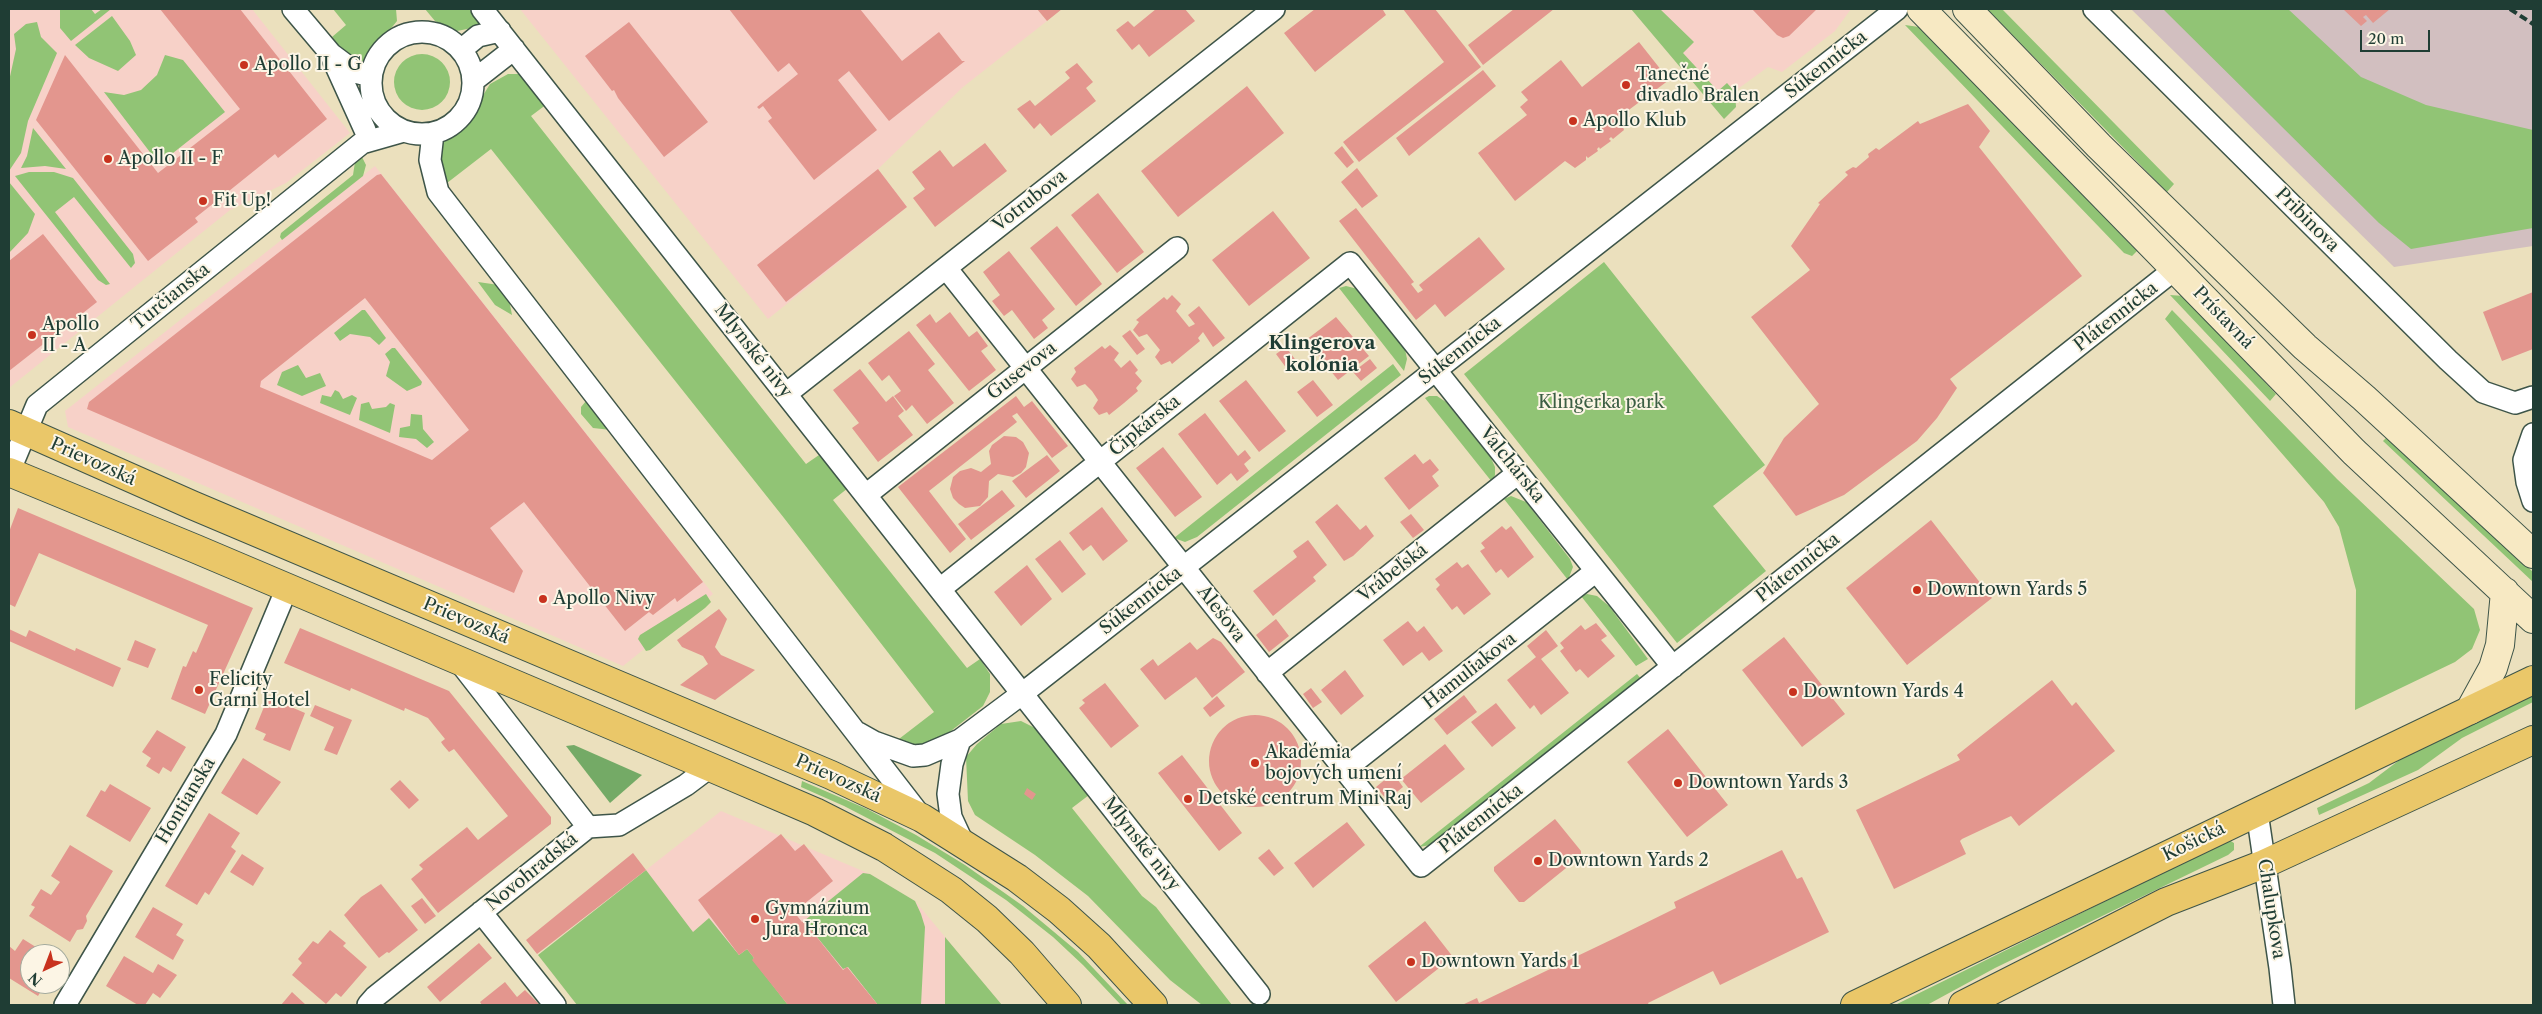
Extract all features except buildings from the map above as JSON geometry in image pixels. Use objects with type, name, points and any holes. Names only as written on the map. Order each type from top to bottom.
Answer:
[{"type":"main road","name":"Prístavná","points":[[1921,9],[2354,452],[2533,619]]},
{"type":"main road","name":"Prístavná","points":[[1967,9],[2099,146],[2298,340],[2376,409],[2533,554]]},
{"type":"main road","name":"Prievozská","points":[[18,428],[192,505],[831,775],[922,818]]},
{"type":"main road","points":[[9,472],[815,812],[884,847],[923,870],[951,890],[987,919],[1022,953],[1067,1005]]},
{"type":"main road","points":[[2470,710],[2493,668],[2497,653],[2505,592]]},
{"type":"main road","name":"Košická","points":[[1855,1005],[2533,680]]},
{"type":"main road","points":[[1963,1005],[2166,902],[2264,864],[2528,745]]},
{"type":"main road","points":[[922,818],[963,842],[1017,878],[1059,910],[1099,946],[1154,1005]]},
{"type":"street","points":[[293,9],[331,54],[371,85],[380,112],[387,120],[404,131],[433,133],[446,128],[462,114],[469,102],[473,81],[470,64],[461,50],[446,38],[434,33],[407,34],[394,40],[383,49],[375,62],[371,85],[363,136]]},
{"type":"street","name":"Mlynské nivy","points":[[482,9],[1260,994]]},
{"type":"street","name":"Votrubova","points":[[786,394],[1274,9]]},
{"type":"street","name":"Súkennícka","points":[[1023,694],[1897,9]]},
{"type":"street","name":"Pribinova","points":[[2094,9],[2448,360],[2483,392],[2515,403],[2533,396]]},
{"type":"street","points":[[461,50],[478,36],[507,41]]},
{"type":"street","points":[[473,81],[507,41]]},
{"type":"street","points":[[331,54],[363,136]]},
{"type":"street","name":"Turčianska","points":[[9,472],[18,428],[37,405],[363,136],[404,131]]},
{"type":"street","points":[[433,133],[430,160],[438,192],[922,818]]},
{"type":"street","name":"Gusevova","points":[[866,495],[1177,248]]},
{"type":"street","name":"Valchárska","points":[[1350,263],[1674,667]]},
{"type":"street","name":"Čipkárska","points":[[940,589],[1350,263]]},
{"type":"street","name":"Alešova","points":[[946,268],[1421,866]]},
{"type":"street","name":"Plátennícka","points":[[1421,866],[2175,269]]},
{"type":"street","points":[[2533,434],[2524,460],[2533,501]]},
{"type":"street","name":"Vrábeľská","points":[[1267,673],[1518,473]]},
{"type":"street","name":"Hamuliakova","points":[[1344,770],[1596,571]]},
{"type":"street","name":"Hontianska","points":[[65,1005],[226,734],[287,588]]},
{"type":"street","points":[[458,660],[588,827]]},
{"type":"street","points":[[858,734],[913,756],[925,755],[960,740],[1023,694]]},
{"type":"street","points":[[960,740],[952,764],[948,794],[951,817],[963,842]]},
{"type":"street","name":"Novohradská","points":[[368,1005],[375,997],[588,827],[619,825],[710,767]]},
{"type":"street","name":"Chalupkova","points":[[2257,812],[2284,1005]]},
{"type":"street","points":[[481,912],[555,1005]]},
{"type":"shaded area","points":[[9,9],[252,9],[350,133],[286,183],[230,210],[9,388]]},
{"type":"shaded area","points":[[520,9],[1037,9],[1047,21],[963,87],[878,169],[907,207],[768,319]]},
{"type":"shaded area","points":[[1631,9],[1851,9],[1835,31],[1782,72],[1768,67],[1735,91],[1736,107],[1724,119]]},
{"type":"shaded area","points":[[2131,9],[2533,9],[2533,246],[2394,267]]},
{"type":"shaded area","name":"Apollo Nivy","points":[[375,166],[713,594],[623,666],[68,427],[65,411]]},
{"type":"shaded area","points":[[721,811],[870,874],[915,901],[1002,1005],[577,1005],[538,955]]},
{"type":"green space","points":[[60,9],[91,9],[95,14],[102,9],[111,9],[71,41],[60,28]]},
{"type":"green space","points":[[333,9],[396,9],[397,21],[363,63],[344,54],[332,37],[346,25]]},
{"type":"green space","points":[[425,9],[469,9],[482,26],[457,31],[435,21]]},
{"type":"green space","points":[[1631,9],[1660,9],[1694,42],[1683,53],[1718,91],[1727,83],[1735,92],[1736,107],[1724,119]]},
{"type":"green space","points":[[1987,9],[2002,9],[2174,184],[2167,192]]},
{"type":"green space","points":[[2163,9],[2288,9],[2361,77],[2426,105],[2533,130],[2533,228],[2411,249],[2379,223]]},
{"type":"green space","points":[[112,16],[130,41],[136,55],[118,71],[89,58],[75,45]]},
{"type":"green space","points":[[37,22],[41,37],[57,53],[28,121],[21,153],[9,171],[9,81],[16,49],[14,34],[26,24]]},
{"type":"green space","points":[[1905,25],[1919,27],[2137,251],[2132,256],[2124,253]]},
{"type":"green space","points":[[416,54],[428,54],[438,58],[446,66],[450,82],[446,98],[438,106],[428,110],[416,110],[406,106],[398,98],[394,88],[394,76],[398,66],[406,58]]},
{"type":"green space","points":[[165,55],[183,60],[225,112],[159,164],[104,92],[124,95],[141,90],[157,75]]},
{"type":"green space","points":[[508,74],[521,74],[547,104],[531,116],[806,464],[819,455],[848,488],[833,500],[967,668],[980,659],[990,674],[990,692],[983,706],[938,741],[924,745],[895,742],[934,712],[784,518],[491,149],[447,183],[438,170],[438,152],[447,136],[468,120],[490,84]]},
{"type":"green space","points":[[33,128],[66,169],[45,166],[21,168],[27,156]]},
{"type":"green space","points":[[361,155],[366,165],[363,176],[282,240],[280,237],[281,233],[353,175],[355,162]]},
{"type":"green space","points":[[29,172],[54,172],[73,178],[133,254],[135,263],[131,268],[74,197],[55,212],[110,284],[106,285],[98,280],[15,176]]},
{"type":"green space","points":[[9,182],[35,214],[28,233],[9,253]]},
{"type":"green space","name":"Klingerka park","points":[[1604,262],[1765,465],[1713,506],[1766,571],[1677,643],[1464,374]]},
{"type":"green space","points":[[478,282],[499,285],[508,294],[512,315],[495,305]]},
{"type":"green space","points":[[1346,286],[1358,289],[1405,349],[1407,359],[1404,371],[1339,288]]},
{"type":"green space","points":[[2170,295],[2184,296],[2276,394],[2270,401]]},
{"type":"green space","points":[[362,310],[365,310],[386,338],[379,345],[370,337],[350,334],[340,341],[334,333]]},
{"type":"green space","points":[[2172,310],[2337,479],[2474,609],[2480,630],[2472,649],[2455,662],[2355,710],[2356,590],[2339,527],[2324,502],[2165,319]]},
{"type":"green space","points":[[392,348],[395,348],[422,382],[421,385],[407,391],[386,376],[390,362],[385,354]]},
{"type":"green space","points":[[1393,364],[1401,375],[1197,537],[1185,542],[1174,538]]},
{"type":"green space","points":[[298,365],[306,378],[320,373],[326,386],[302,396],[277,385],[282,372]]},
{"type":"green space","points":[[335,390],[339,392],[343,399],[352,395],[357,398],[350,415],[320,403],[322,395],[331,397]]},
{"type":"green space","points":[[1437,396],[1446,402],[1491,458],[1495,467],[1495,475],[1492,482],[1425,398]]},
{"type":"green space","points":[[586,401],[611,430],[593,428],[581,414],[581,407]]},
{"type":"green space","points":[[369,402],[372,409],[386,407],[390,403],[395,405],[390,433],[359,420],[361,404]]},
{"type":"green space","points":[[411,414],[422,415],[423,429],[434,442],[427,448],[416,439],[399,437],[400,428],[410,426]]},
{"type":"green space","points":[[2387,437],[2533,572],[2533,582],[2383,441]]},
{"type":"green space","points":[[1511,496],[1526,502],[1570,559],[1573,567],[1568,580],[1504,499]]},
{"type":"green space","points":[[706,594],[711,602],[705,608],[650,650],[646,651],[638,639],[640,635]]},
{"type":"green space","points":[[1587,594],[1597,596],[1609,606],[1648,659],[1636,666],[1581,596]]},
{"type":"green space","points":[[1637,674],[1642,680],[1431,845],[1419,847]]},
{"type":"green space","points":[[2533,693],[2533,702],[2462,738],[2418,770],[2319,815],[2317,808],[2369,783],[2406,755]]},
{"type":"green space","points":[[1021,721],[1037,729],[1089,795],[1072,808],[1142,896],[1156,907],[1232,1005],[1202,1005],[1170,980],[1088,896],[1035,855],[975,815],[968,801],[966,757],[977,744],[1001,724]]},
{"type":"green space","points":[[574,745],[642,775],[610,803],[566,746]]},
{"type":"green space","points":[[802,781],[867,809],[916,835],[965,865],[1023,906],[1078,952],[1128,1005],[1121,1005],[1053,937],[1006,900],[935,853],[844,806],[801,787]]},
{"type":"green space","points":[[2229,840],[2234,843],[2234,850],[2228,855],[1995,968],[1927,1005],[1895,1005]]},
{"type":"green space","points":[[646,870],[693,932],[709,918],[739,955],[747,949],[754,958],[753,960],[788,1005],[577,1005],[538,955]]},
{"type":"green space","points":[[863,873],[870,874],[915,901],[921,914],[925,927],[921,1005],[878,1005],[848,967],[843,969],[804,921]]},
{"type":"green space","points":[[945,937],[1002,1005],[945,1005]]},
{"type":"railway","points":[[2510,9],[2533,24]]},
{"type":"place","name":"Apollo II - G","points":[[244,65]]},
{"type":"place","name":"Tanečné divadlo Bralen","points":[[1626,85]]},
{"type":"place","name":"Apollo Klub","points":[[1573,121]]},
{"type":"place","name":"Apollo II - F","points":[[108,159]]},
{"type":"place","name":"Fit Up!","points":[[203,201]]},
{"type":"place","name":"Apollo II - A","points":[[32,335]]},
{"type":"place","name":"Downtown Yards 5","points":[[1917,590]]},
{"type":"place","name":"Apollo Nivy","points":[[543,599]]},
{"type":"place","name":"Felicity Garni Hotel","points":[[199,690]]},
{"type":"place","name":"Downtown Yards 4","points":[[1793,692]]},
{"type":"place","name":"Akadémia bojových umení","points":[[1255,763]]},
{"type":"place","name":"Downtown Yards 3","points":[[1678,783]]},
{"type":"place","name":"Detské centrum Mini Raj","points":[[1188,799]]},
{"type":"place","name":"Downtown Yards 2","points":[[1538,861]]},
{"type":"place","name":"Gymnázium Jura Hronca","points":[[755,919]]},
{"type":"place","name":"Downtown Yards 1","points":[[1411,962]]},
{"type":"district","name":"Klingerova kolónia","points":[[1322,355]]}]
